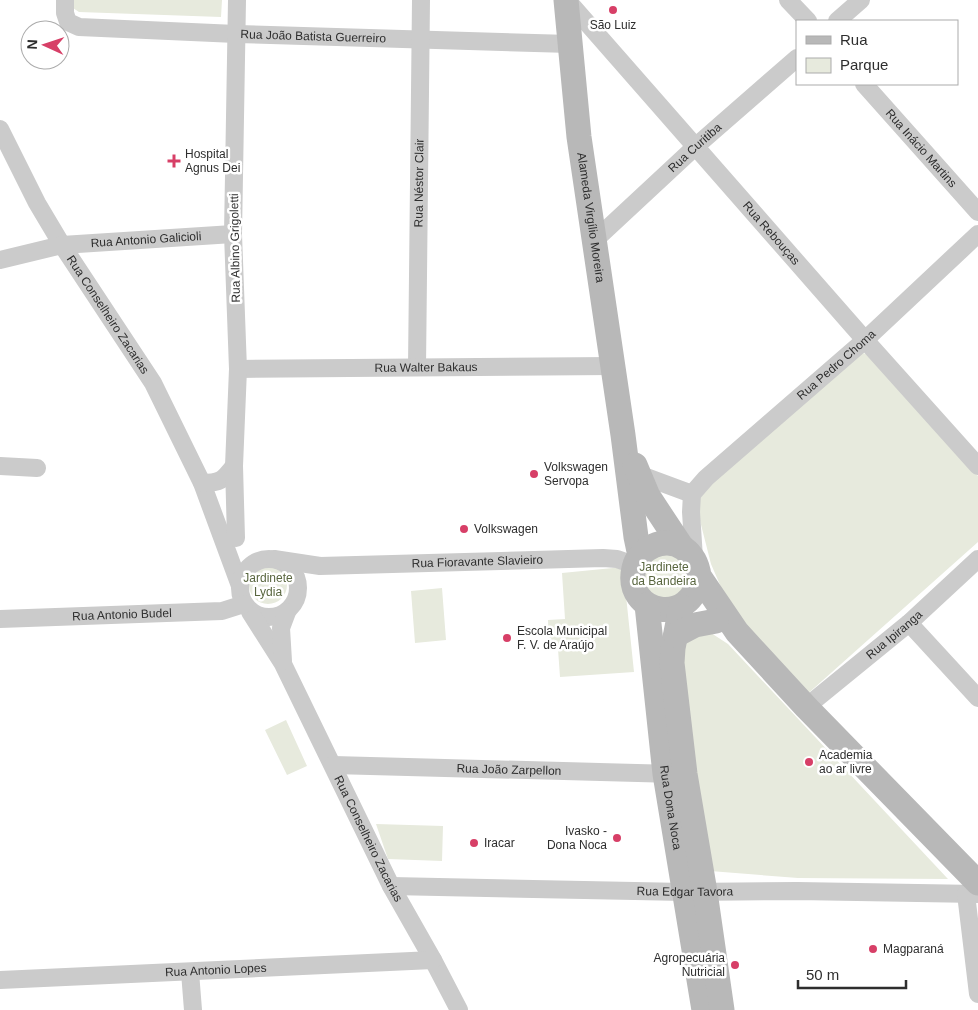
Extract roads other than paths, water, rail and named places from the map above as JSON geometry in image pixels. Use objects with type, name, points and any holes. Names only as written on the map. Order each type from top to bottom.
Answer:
[{"type":"main road","name":"Alameda Virgílio Moreira","points":[[566,0],[579,137],[623,435],[636,537],[637,560]]},
{"type":"main road","name":"Alameda Virgílio Moreira","points":[[623,435],[648,496],[691,560],[727,626]]},
{"type":"main road","points":[[670,543],[691,560],[698,586],[684,604],[669,610],[657,609],[647,605],[639,597],[634,587],[632,576],[637,560],[648,548],[670,543]]},
{"type":"main road","points":[[684,604],[727,626],[806,707],[974,890]]},
{"type":"main road","name":"Rua Dona Noca","points":[[675,774],[672,663],[676,635],[684,604]]},
{"type":"main road","name":"Rua Dona Noca","points":[[647,605],[695,892],[722,1010]]},
{"type":"main road","points":[[676,635],[695,625],[727,626]]},
{"type":"main road","name":"Rua Dona Noca","points":[[695,892],[704,1010]]},
{"type":"street","name":"Rua Albino Grigoletti","points":[[236,538],[234,466],[238,369],[234,234],[237,0]]},
{"type":"street","name":"Rua Néstor Clair","points":[[417,367],[421,0]]},
{"type":"street","name":"Rua Rebouças","points":[[566,0],[978,466]]},
{"type":"street","points":[[788,0],[807,20]]},
{"type":"street","points":[[838,20],[861,0]]},
{"type":"street","name":"Rua João Batista Guerreiro","points":[[65,6],[68,22],[79,27],[236,34],[570,44]]},
{"type":"street","name":"Rua Curitiba","points":[[595,240],[695,147],[796,59]]},
{"type":"street","name":"Rua Inácio Martins","points":[[865,85],[978,212]]},
{"type":"street","name":"Rua Conselheiro Zacarias","points":[[0,128],[37,203],[62,245],[153,383],[202,483],[240,586]]},
{"type":"street","name":"Rua Antonio Galicioli","points":[[0,260],[62,245],[234,234]]},
{"type":"street","name":"Rua Pedro Choma","points":[[692,494],[706,478],[865,340],[978,234]]},
{"type":"street","name":"Rua Walter Bakaus","points":[[238,369],[613,366]]},
{"type":"street","points":[[0,466],[37,468]]},
{"type":"street","points":[[202,483],[218,482],[224,479],[234,466]]},
{"type":"street","points":[[638,474],[692,494],[691,560]]},
{"type":"street","name":"Rua Conselheiro Zacarias","points":[[210,504],[246,550],[269,559]]},
{"type":"street","name":"Rua Fioravante Slavieiro","points":[[269,559],[320,566],[603,558],[637,560]]},
{"type":"street","points":[[298,592],[296,577],[291,569],[283,563],[269,559],[255,562],[248,568],[242,576],[240,586],[247,608],[259,616],[268,618],[278,617],[293,605],[305,579],[320,566]]},
{"type":"street","name":"Rua Ipiranga","points":[[806,707],[909,623],[978,559]]},
{"type":"street","name":"Rua Conselheiro Zacarias","points":[[247,608],[283,664],[334,765],[391,886],[459,1010]]},
{"type":"street","name":"Rua Antonio Budel","points":[[0,619],[222,611],[247,608]]},
{"type":"street","name":"Rua Conselheiro Zacarias","points":[[283,664],[281,628],[286,612]]},
{"type":"street","points":[[909,623],[978,698]]},
{"type":"street","name":"Rua João Zarpellon","points":[[334,765],[675,774]]},
{"type":"street","name":"Rua Edgar Tavora","points":[[391,886],[695,892],[974,890]]},
{"type":"street","points":[[974,890],[978,994]]},
{"type":"street","name":"Rua Antonio Lopes","points":[[0,980],[433,960]]},
{"type":"street","points":[[190,972],[193,1010]]},
{"type":"place","name":"São Luiz","points":[[613,10]]},
{"type":"place","name":"Hospital Agnus Dei","points":[[174,161]]},
{"type":"place","name":"Volkswagen Servopa","points":[[534,474]]},
{"type":"place","name":"Volkswagen","points":[[464,529]]},
{"type":"place","name":"Escola Municipal F. V. de Araújo","points":[[507,638]]},
{"type":"place","name":"Academia ao ar livre","points":[[809,762]]},
{"type":"place","name":"Ivasko - Dona Noca","points":[[617,838]]},
{"type":"place","name":"Iracar","points":[[474,843]]},
{"type":"place","name":"Magparaná","points":[[873,949]]},
{"type":"place","name":"Agropecuária Nutricial","points":[[735,965]]},
{"type":"park label","name":"Jardinete da Bandeira","points":[[664,574]]},
{"type":"park label","name":"Jardinete Lydia","points":[[268,585]]}]
